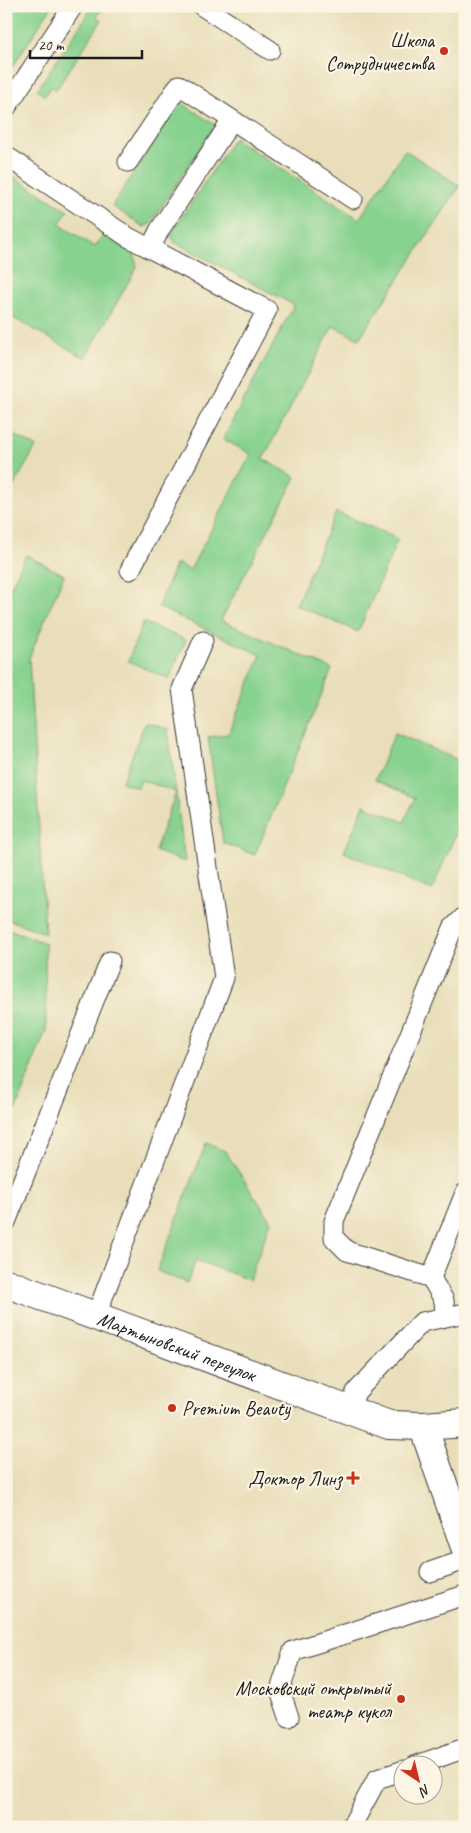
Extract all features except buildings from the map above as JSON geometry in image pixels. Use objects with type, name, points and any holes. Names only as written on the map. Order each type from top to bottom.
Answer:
[{"type":"street","name":"Мартыновский переулок","points":[[6,1283],[389,1425],[423,1426],[465,1423]]},
{"type":"street","points":[[423,1426],[465,1547]]},
{"type":"lane","points":[[9,97],[73,6]]},
{"type":"lane","points":[[202,6],[270,50]]},
{"type":"lane","points":[[128,162],[179,85],[352,199]]},
{"type":"lane","points":[[150,249],[160,229],[232,120]]},
{"type":"lane","points":[[6,156],[128,237],[267,310],[130,570]]},
{"type":"lane","points":[[96,1316],[224,978],[182,689],[204,640]]},
{"type":"lane","points":[[445,1316],[444,1300],[431,1278],[347,1251],[334,1238],[333,1231],[334,1221],[453,928],[465,916]]},
{"type":"lane","points":[[6,1222],[110,962]]},
{"type":"lane","points":[[431,1278],[465,1194]]},
{"type":"lane","points":[[349,1411],[356,1392],[422,1322],[465,1313]]},
{"type":"lane","points":[[430,1572],[465,1560]]},
{"type":"lane","points":[[289,1717],[280,1690],[293,1652],[465,1596]]},
{"type":"lane","points":[[443,1756],[465,1748]]},
{"type":"lane","points":[[352,1827],[377,1779],[394,1773]]},
{"type":"green space","points":[[6,6],[52,6],[9,72],[6,70]]},
{"type":"green space","points":[[93,6],[101,10],[97,17],[102,20],[56,90],[51,87],[45,96],[37,90]]},
{"type":"green space","points":[[180,102],[215,125],[150,224],[144,227],[112,206]]},
{"type":"green space","points":[[234,138],[359,219],[405,150],[460,186],[359,339],[333,326],[263,459],[296,477],[221,620],[332,669],[255,855],[223,843],[208,737],[228,734],[261,655],[158,607],[176,563],[190,570],[251,454],[223,439],[294,305],[174,242],[171,234]]},
{"type":"green space","points":[[6,172],[68,211],[59,224],[95,247],[104,234],[134,254],[137,267],[85,358],[6,314]]},
{"type":"green space","points":[[6,430],[36,447],[6,499]]},
{"type":"green space","points":[[336,512],[398,539],[358,632],[296,605]]},
{"type":"green space","points":[[26,555],[64,575],[29,658],[45,933],[6,919],[6,597]]},
{"type":"green space","points":[[143,622],[186,640],[169,679],[128,661]]},
{"type":"green space","points":[[145,722],[168,730],[176,792],[141,780],[138,788],[122,782]]},
{"type":"green space","points":[[395,733],[465,763],[465,812],[432,890],[344,852],[364,805],[404,822],[415,798],[375,780]]},
{"type":"green space","points":[[176,792],[185,862],[155,851]]},
{"type":"green space","points":[[6,928],[45,943],[46,1030],[6,1135]]},
{"type":"green space","points":[[206,1143],[225,1151],[271,1221],[249,1280],[196,1260],[187,1283],[157,1271]]},
{"type":"place","name":"Школа Сотрудничества","points":[[444,51]]},
{"type":"place","name":"Premium Beauty","points":[[172,1408]]},
{"type":"place","name":"Доктор Линз","points":[[353,1478]]},
{"type":"place","name":"Московский открытый театр кукол","points":[[401,1699]]}]
